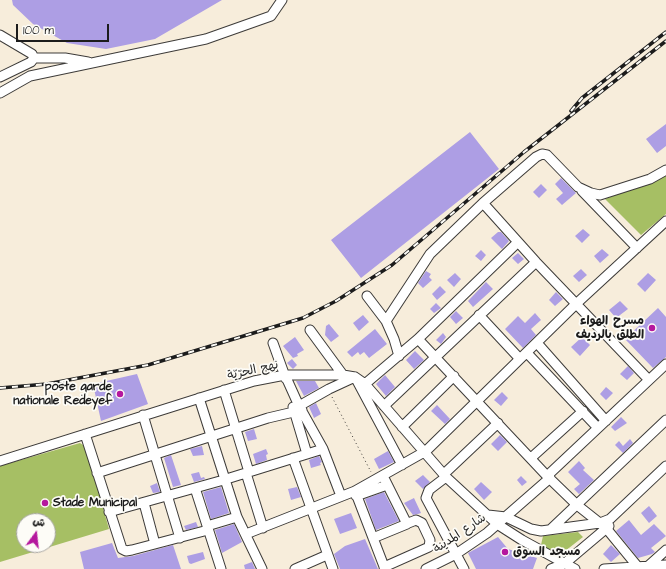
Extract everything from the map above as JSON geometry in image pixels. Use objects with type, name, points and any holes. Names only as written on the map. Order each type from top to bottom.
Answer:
[{"type":"street","points":[[0,93],[30,76],[206,39],[271,16],[282,0]]},
{"type":"street","points":[[0,35],[32,54],[34,58]]},
{"type":"street","points":[[0,78],[31,62],[34,58],[65,58],[93,63]]},
{"type":"street","points":[[386,321],[430,254],[483,203],[536,157],[542,154],[547,155],[637,248]]},
{"type":"street","points":[[578,187],[600,195],[650,179],[666,170]]},
{"type":"street","points":[[483,203],[536,262],[649,380]]},
{"type":"street","points":[[356,494],[379,478],[426,452],[576,304],[666,221]]},
{"type":"street","points":[[365,384],[418,339],[518,242]]},
{"type":"street","points":[[384,406],[536,262]]},
{"type":"street","points":[[367,296],[386,321],[399,356]]},
{"type":"street","points":[[479,315],[560,388],[598,428]]},
{"type":"street","points":[[310,330],[343,375]]},
{"type":"street","points":[[418,339],[549,477],[577,505],[603,526],[643,567]]},
{"type":"street","points":[[272,343],[298,409],[307,454]]},
{"type":"street","points":[[537,343],[606,421]]},
{"type":"street","name":"شارع المدينة","points":[[426,569],[456,554],[488,533],[549,477],[598,428],[666,364]]},
{"type":"street","name":"نهج الحرّيّة","points":[[0,461],[224,390],[285,375],[343,375],[355,377],[365,384],[445,475],[497,524],[533,547],[575,569]]},
{"type":"street","points":[[402,426],[454,376]]},
{"type":"street","points":[[97,473],[298,409],[329,389],[355,377],[402,465]]},
{"type":"street","points":[[560,388],[568,379]]},
{"type":"street","points":[[224,390],[263,528]]},
{"type":"street","points":[[199,398],[237,517],[262,569]]},
{"type":"street","points":[[298,409],[323,449],[341,496]]},
{"type":"street","points":[[531,458],[583,411]]},
{"type":"street","points":[[143,415],[156,454],[180,538]]},
{"type":"street","points":[[533,547],[535,535],[546,530],[577,505],[666,420]]},
{"type":"street","points":[[464,569],[426,498],[429,490],[498,423]]},
{"type":"street","points":[[85,434],[120,546],[124,550],[132,550],[180,538],[237,517]]},
{"type":"street","points":[[109,512],[226,479],[323,449]]},
{"type":"street","points":[[293,458],[333,569]]},
{"type":"street","points":[[552,569],[564,564],[610,518],[665,472]]},
{"type":"street","points":[[379,478],[387,485],[406,524]]},
{"type":"street","points":[[246,534],[341,496],[356,494],[387,485]]},
{"type":"street","points":[[195,488],[221,569]]},
{"type":"street","points":[[356,494],[384,568],[429,547],[430,540],[422,523],[416,520],[373,538]]},
{"type":"street","points":[[144,503],[155,544]]},
{"type":"street","points":[[488,515],[506,516],[531,528],[546,530],[603,526]]},
{"type":"street","points":[[643,567],[666,550]]},
{"type":"street","points":[[295,569],[327,555]]},
{"type":"street","points":[[604,569],[666,565]]},
{"type":"path","points":[[329,389],[379,478]]},
{"type":"green space","points":[[666,175],[666,214],[641,235],[605,199]]},
{"type":"green space","name":"Stade Municipal","points":[[80,443],[86,447],[109,529],[56,545],[56,513],[16,513],[16,553],[30,553],[0,562],[0,466]]},
{"type":"green space","points":[[578,532],[583,537],[560,555],[554,554],[541,545],[543,536]]},
{"type":"building","points":[[12,0],[222,0],[155,39],[106,49],[67,43],[33,24],[13,5]]},
{"type":"building","points":[[666,124],[666,146],[657,153],[646,139]]},
{"type":"building","points":[[470,132],[499,169],[361,278],[331,240]]},
{"type":"building","points":[[561,178],[576,193],[562,205],[556,199],[563,193],[555,184]]},
{"type":"building","points":[[541,184],[547,190],[539,198],[533,192]]},
{"type":"building","points":[[583,229],[590,235],[582,243],[575,236]]},
{"type":"building","points":[[498,232],[501,232],[509,241],[502,249],[491,238]]},
{"type":"building","points":[[602,249],[609,255],[600,263],[594,256]]},
{"type":"building","points":[[481,250],[486,255],[481,261],[475,256]]},
{"type":"building","points":[[518,253],[524,259],[518,264],[512,258]]},
{"type":"building","points":[[581,269],[587,275],[579,282],[573,276]]},
{"type":"building","points":[[426,271],[431,274],[429,277],[432,280],[423,288],[418,283]]},
{"type":"building","points":[[455,273],[461,279],[454,287],[447,280]]},
{"type":"building","points":[[648,273],[656,280],[645,292],[637,284]]},
{"type":"building","points":[[486,282],[493,289],[473,307],[468,301]]},
{"type":"building","points":[[440,286],[446,292],[437,300],[432,294]]},
{"type":"building","points":[[556,292],[563,299],[555,306],[549,300]]},
{"type":"building","points":[[620,301],[628,309],[616,318],[609,310]]},
{"type":"building","points":[[436,303],[441,308],[434,313],[430,309]]},
{"type":"building","name":"مسرح الهواء الطلق بالرديف","points":[[658,308],[666,317],[666,357],[653,368],[625,339]]},
{"type":"building","points":[[456,311],[463,318],[456,324],[450,317]]},
{"type":"building","points":[[535,313],[541,320],[531,329],[536,335],[523,348],[505,329],[518,316],[525,323]]},
{"type":"building","points":[[363,315],[369,322],[359,331],[353,323]]},
{"type":"building","points":[[329,324],[339,336],[331,342],[325,335],[326,326]]},
{"type":"building","points":[[375,329],[387,344],[369,358],[364,352],[360,355],[358,352],[352,357],[347,352]]},
{"type":"building","points":[[443,333],[446,337],[441,344],[436,340]]},
{"type":"building","points":[[295,337],[304,350],[297,354],[298,356],[293,358],[283,346]]},
{"type":"building","points":[[582,337],[590,345],[580,356],[571,347]]},
{"type":"building","points":[[415,351],[424,360],[414,369],[406,360]]},
{"type":"building","points":[[292,359],[297,365],[293,369],[287,363]]},
{"type":"building","points":[[628,366],[634,373],[627,380],[620,374]]},
{"type":"building","name":"poste garde nationale Redeyef","points":[[137,374],[148,404],[101,421],[93,384]]},
{"type":"building","points":[[385,375],[395,387],[386,396],[376,384]]},
{"type":"building","points":[[296,381],[315,381],[319,388],[304,396]]},
{"type":"building","points":[[606,387],[613,393],[606,400],[600,394]]},
{"type":"building","points":[[502,392],[508,398],[501,406],[494,400]]},
{"type":"building","points":[[316,403],[321,414],[314,418],[309,407]]},
{"type":"building","points":[[437,405],[450,419],[445,424],[431,411]]},
{"type":"building","points":[[621,417],[627,423],[615,431],[611,427]]},
{"type":"building","points":[[254,429],[257,439],[248,441],[245,432]]},
{"type":"building","points":[[500,435],[507,442],[498,451],[491,444]]},
{"type":"building","points":[[630,439],[633,443],[623,453],[615,445],[619,441],[623,446]]},
{"type":"building","points":[[202,446],[204,455],[193,456],[190,449]]},
{"type":"building","points":[[266,449],[268,454],[266,455],[267,460],[256,464],[253,454]]},
{"type":"building","points":[[388,451],[394,462],[379,469],[374,459]]},
{"type":"building","points":[[171,455],[181,485],[173,487],[164,458]]},
{"type":"building","points":[[319,456],[322,462],[320,463],[321,465],[311,468],[309,460]]},
{"type":"building","points":[[579,461],[585,468],[583,470],[594,480],[579,494],[574,489],[580,484],[568,472]]},
{"type":"building","points":[[199,472],[201,478],[204,477],[205,479],[194,482],[191,474]]},
{"type":"building","points":[[423,475],[430,482],[423,489],[415,481]]},
{"type":"building","points":[[521,476],[527,482],[522,486],[517,480]]},
{"type":"building","points":[[481,482],[492,492],[484,500],[474,489]]},
{"type":"building","points":[[157,483],[160,492],[153,493],[150,486]]},
{"type":"building","points":[[221,487],[229,513],[211,519],[203,492]]},
{"type":"building","points":[[297,487],[301,497],[291,500],[288,489]]},
{"type":"building","points":[[384,492],[399,521],[376,530],[365,499]]},
{"type":"building","points":[[414,498],[421,513],[413,515],[404,503]]},
{"type":"building","points":[[649,506],[657,516],[649,523],[641,513]]},
{"type":"building","points":[[351,513],[357,528],[340,534],[334,519]]},
{"type":"building","points":[[629,520],[641,535],[654,524],[666,536],[651,548],[655,552],[638,558],[616,531]]},
{"type":"building","points":[[196,522],[198,527],[186,530],[184,526]]},
{"type":"building","points":[[234,524],[242,542],[222,553],[215,530]]},
{"type":"building","name":"مسجد السوق","points":[[498,537],[508,549],[537,558],[533,569],[476,569],[468,553]]},
{"type":"building","points":[[365,539],[378,569],[340,569],[334,554],[345,546]]},
{"type":"building","points":[[112,543],[118,558],[133,556],[173,545],[181,569],[84,569],[80,552]]},
{"type":"building","points":[[611,545],[620,554],[611,562],[603,554]]},
{"type":"building","points":[[203,552],[205,559],[191,564],[189,563],[187,556]]},
{"type":"building","points":[[252,562],[255,569],[245,569],[244,565]]},
{"type":"railway","points":[[571,111],[582,98],[666,32]]},
{"type":"railway","points":[[0,388],[47,384],[148,365],[303,318],[336,301],[392,265],[524,152],[666,41]]},
{"type":"place","name":"مسرح الهواء الطلق بالرديف","points":[[652,328]]},
{"type":"place","name":"poste garde nationale Redeyef","points":[[120,394]]},
{"type":"place","name":"Stade Municipal","points":[[45,503]]},
{"type":"place","name":"مسجد السوق","points":[[505,552]]}]
